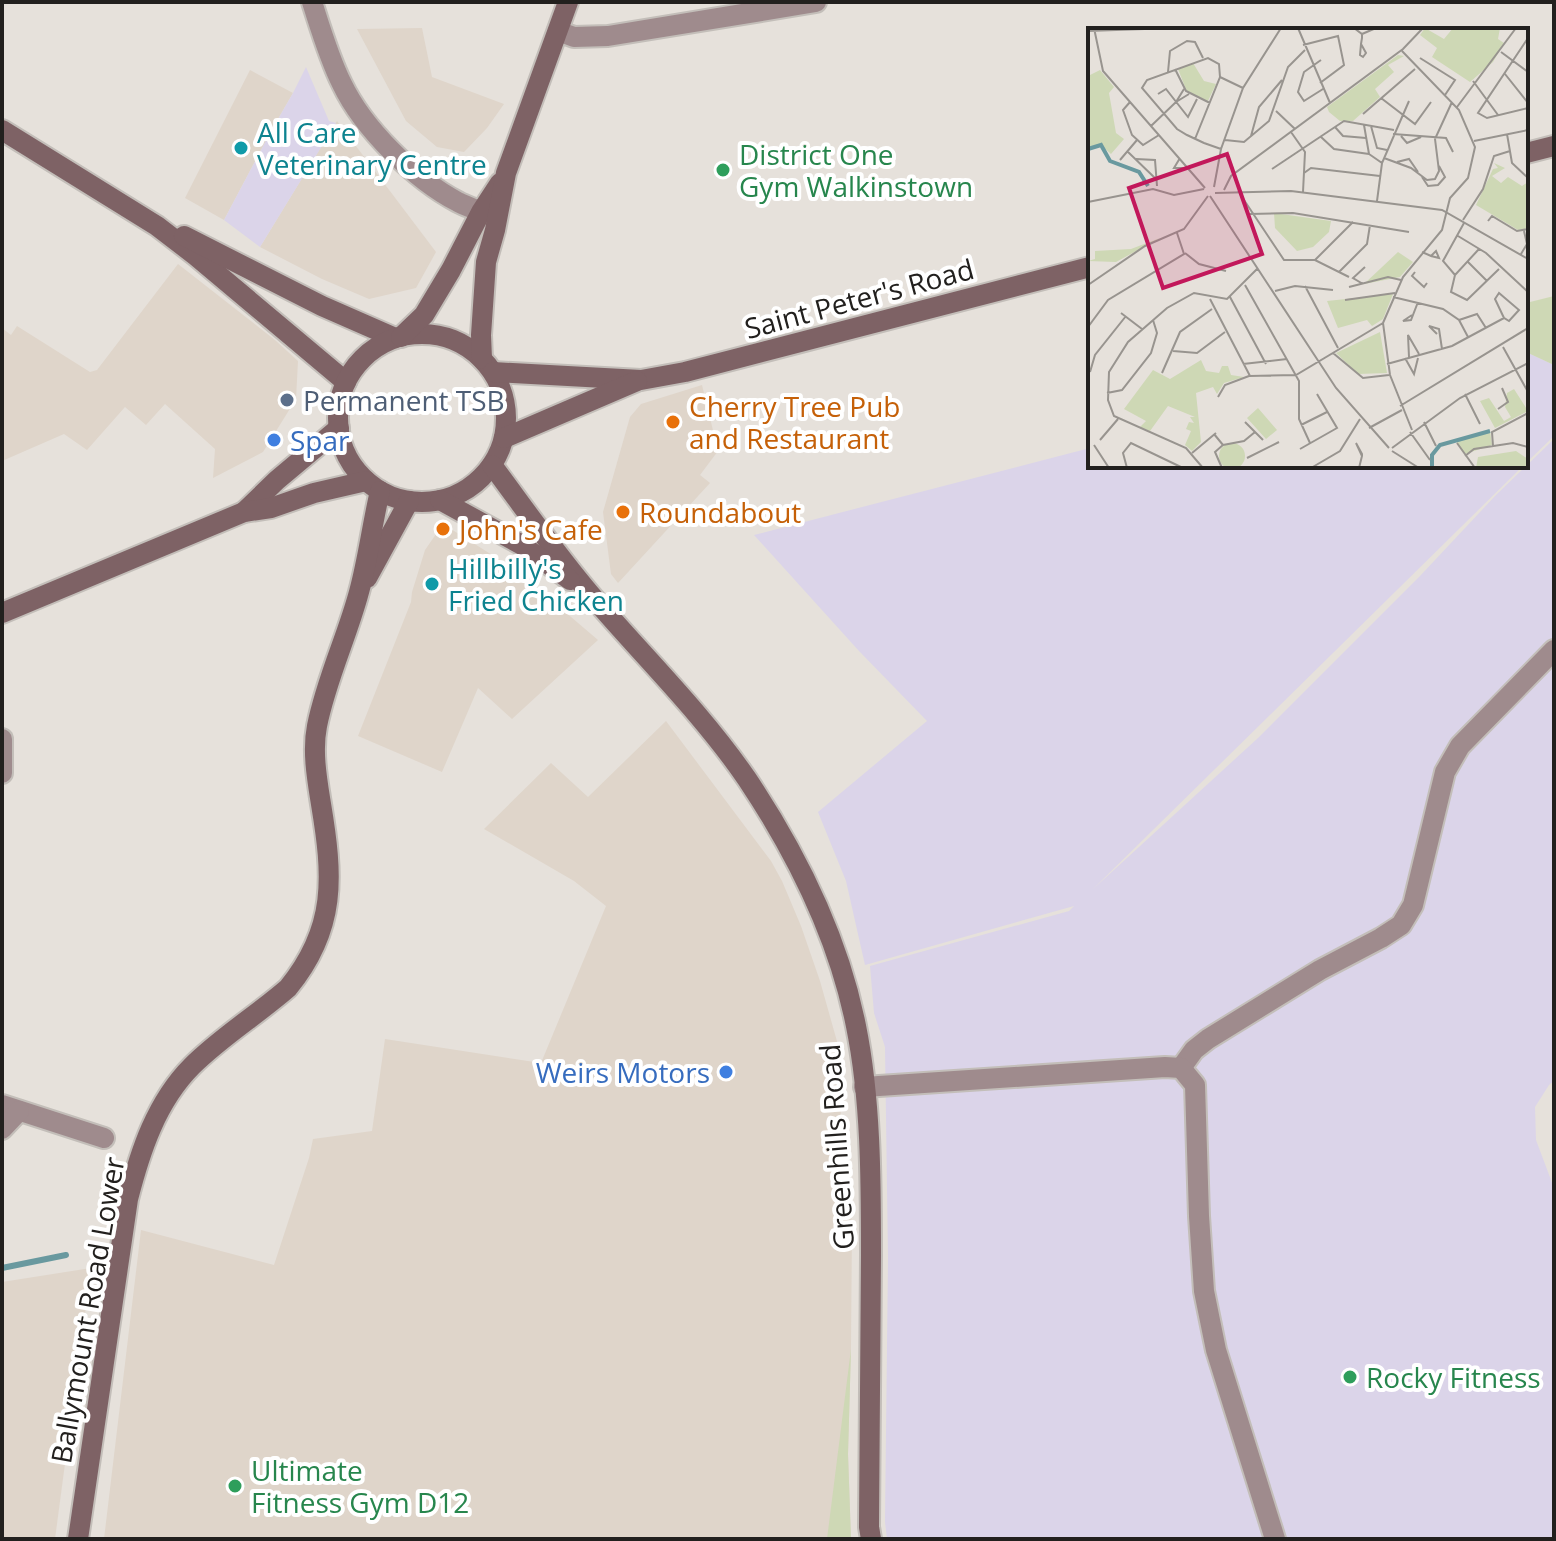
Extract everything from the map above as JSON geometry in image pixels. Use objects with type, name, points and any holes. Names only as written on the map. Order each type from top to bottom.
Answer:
[{"type":"main road","points":[[487,366],[481,335],[486,262],[506,173],[568,2]]},
{"type":"main road","points":[[2,130],[157,226],[346,382]]},
{"type":"main road","points":[[1528,152],[1554,146]]},
{"type":"main road","points":[[157,226],[322,306],[398,338],[423,334],[444,337],[465,345],[487,366],[502,393],[506,415],[504,438],[492,465],[478,481],[460,493],[440,500],[409,501],[373,486],[353,466],[344,448],[339,428],[339,405],[346,382],[357,365],[371,351],[398,338],[424,315],[506,173]]},
{"type":"main road","name":"Saint Peter's Road","points":[[504,438],[641,380],[702,369],[1088,268]]},
{"type":"main road","name":"Saint Peter's Road","points":[[487,366],[641,380]]},
{"type":"main road","points":[[244,512],[339,428]]},
{"type":"main road","name":"Greenhills Road","points":[[492,465],[590,594],[719,739],[768,812],[806,879],[827,926],[856,1026],[871,1178],[871,1539]]},
{"type":"main road","points":[[2,613],[244,512],[271,508],[314,493],[373,486]]},
{"type":"main road","name":"Ballymount Road Lower","points":[[359,592],[373,486]]},
{"type":"main road","name":"Greenhills Road","points":[[440,500],[522,545],[590,594]]},
{"type":"main road","name":"Ballymount Road Lower","points":[[78,1539],[128,1199],[137,1165],[153,1123],[186,1073],[211,1049],[288,988],[317,943],[327,909],[330,872],[316,772],[316,728],[359,592],[409,501]]},
{"type":"street","points":[[312,2],[342,86],[367,123],[418,174],[458,202],[481,212]]},
{"type":"street","points":[[558,31],[574,37],[608,36],[816,2]]},
{"type":"street","points":[[1181,1068],[1194,1050],[1208,1039],[1320,970],[1401,925],[1413,905],[1445,772],[1460,746],[1554,650]]},
{"type":"street","points":[[2,739],[2,773]]},
{"type":"street","points":[[864,1087],[1181,1068],[1195,1085],[1204,1291],[1216,1350],[1275,1539]]},
{"type":"street","points":[[2,1129],[11,1108],[104,1138]]},
{"type":"shaded area","points":[[422,28],[432,77],[504,104],[464,152],[437,147],[406,121],[357,29]]},
{"type":"shaded area","points":[[306,67],[329,121],[336,123],[260,247],[224,220]]},
{"type":"shaded area","points":[[250,70],[293,93],[224,220],[185,198]]},
{"type":"shaded area","points":[[337,121],[436,252],[416,288],[369,299],[260,247]]},
{"type":"shaded area","points":[[178,264],[298,361],[296,399],[263,452],[213,478],[215,449],[165,404],[146,425],[125,407],[87,450],[64,434],[2,461],[2,328],[11,335],[17,326],[90,372],[97,370]]},
{"type":"shaded area","points":[[1528,353],[1554,365],[1554,436],[1528,461]]},
{"type":"shaded area","points":[[702,385],[718,451],[700,475],[710,483],[618,583],[611,574],[603,512],[630,417],[641,404]]},
{"type":"shaded area","points":[[1554,439],[1554,1081],[1535,1107],[1536,1140],[1554,1188],[1554,1539],[887,1539],[885,1047],[874,1013],[870,966],[1069,911],[1074,906],[865,965],[846,881],[818,812],[927,721],[754,535],[1088,449],[1088,468],[1521,468],[1092,890],[1258,738],[1496,495],[1524,468],[1528,468],[1528,464]]},
{"type":"shaded area","points":[[443,524],[516,570],[598,640],[512,719],[478,688],[442,772],[358,736],[411,602],[425,550]]},
{"type":"shaded area","points":[[666,721],[771,861],[782,881],[820,981],[840,1052],[841,1133],[852,1224],[848,1454],[851,1539],[104,1539],[141,1230],[274,1265],[313,1139],[372,1131],[385,1039],[541,1063],[606,906],[574,881],[484,829],[551,763],[588,797]]},
{"type":"shaded area","points":[[91,1268],[55,1539],[2,1539],[2,1282]]},
{"type":"green space","points":[[1554,296],[1554,365],[1528,353],[1528,302]]},
{"type":"green space","points":[[851,1349],[848,1454],[851,1539],[827,1539]]},
{"type":"waterway","points":[[2,1268],[66,1255]]},
{"type":"place","name":"All Care Veterinary Centre","points":[[241,148]]},
{"type":"place","name":"District One Gym Walkinstown","points":[[723,170]]},
{"type":"place","name":"Permanent TSB","points":[[287,400]]},
{"type":"place","name":"Cherry Tree Pub and Restaurant","points":[[673,422]]},
{"type":"place","name":"Spar","points":[[274,440]]},
{"type":"place","name":"Roundabout","points":[[623,512]]},
{"type":"place","name":"John's Cafe","points":[[443,529]]},
{"type":"place","name":"Hillbilly's Fried Chicken","points":[[432,584]]},
{"type":"place","name":"Weirs Motors","points":[[726,1072]]},
{"type":"place","name":"Rocky Fitness","points":[[1350,1377]]},
{"type":"place","name":"Ultimate Fitness Gym D12","points":[[235,1486]]}]
